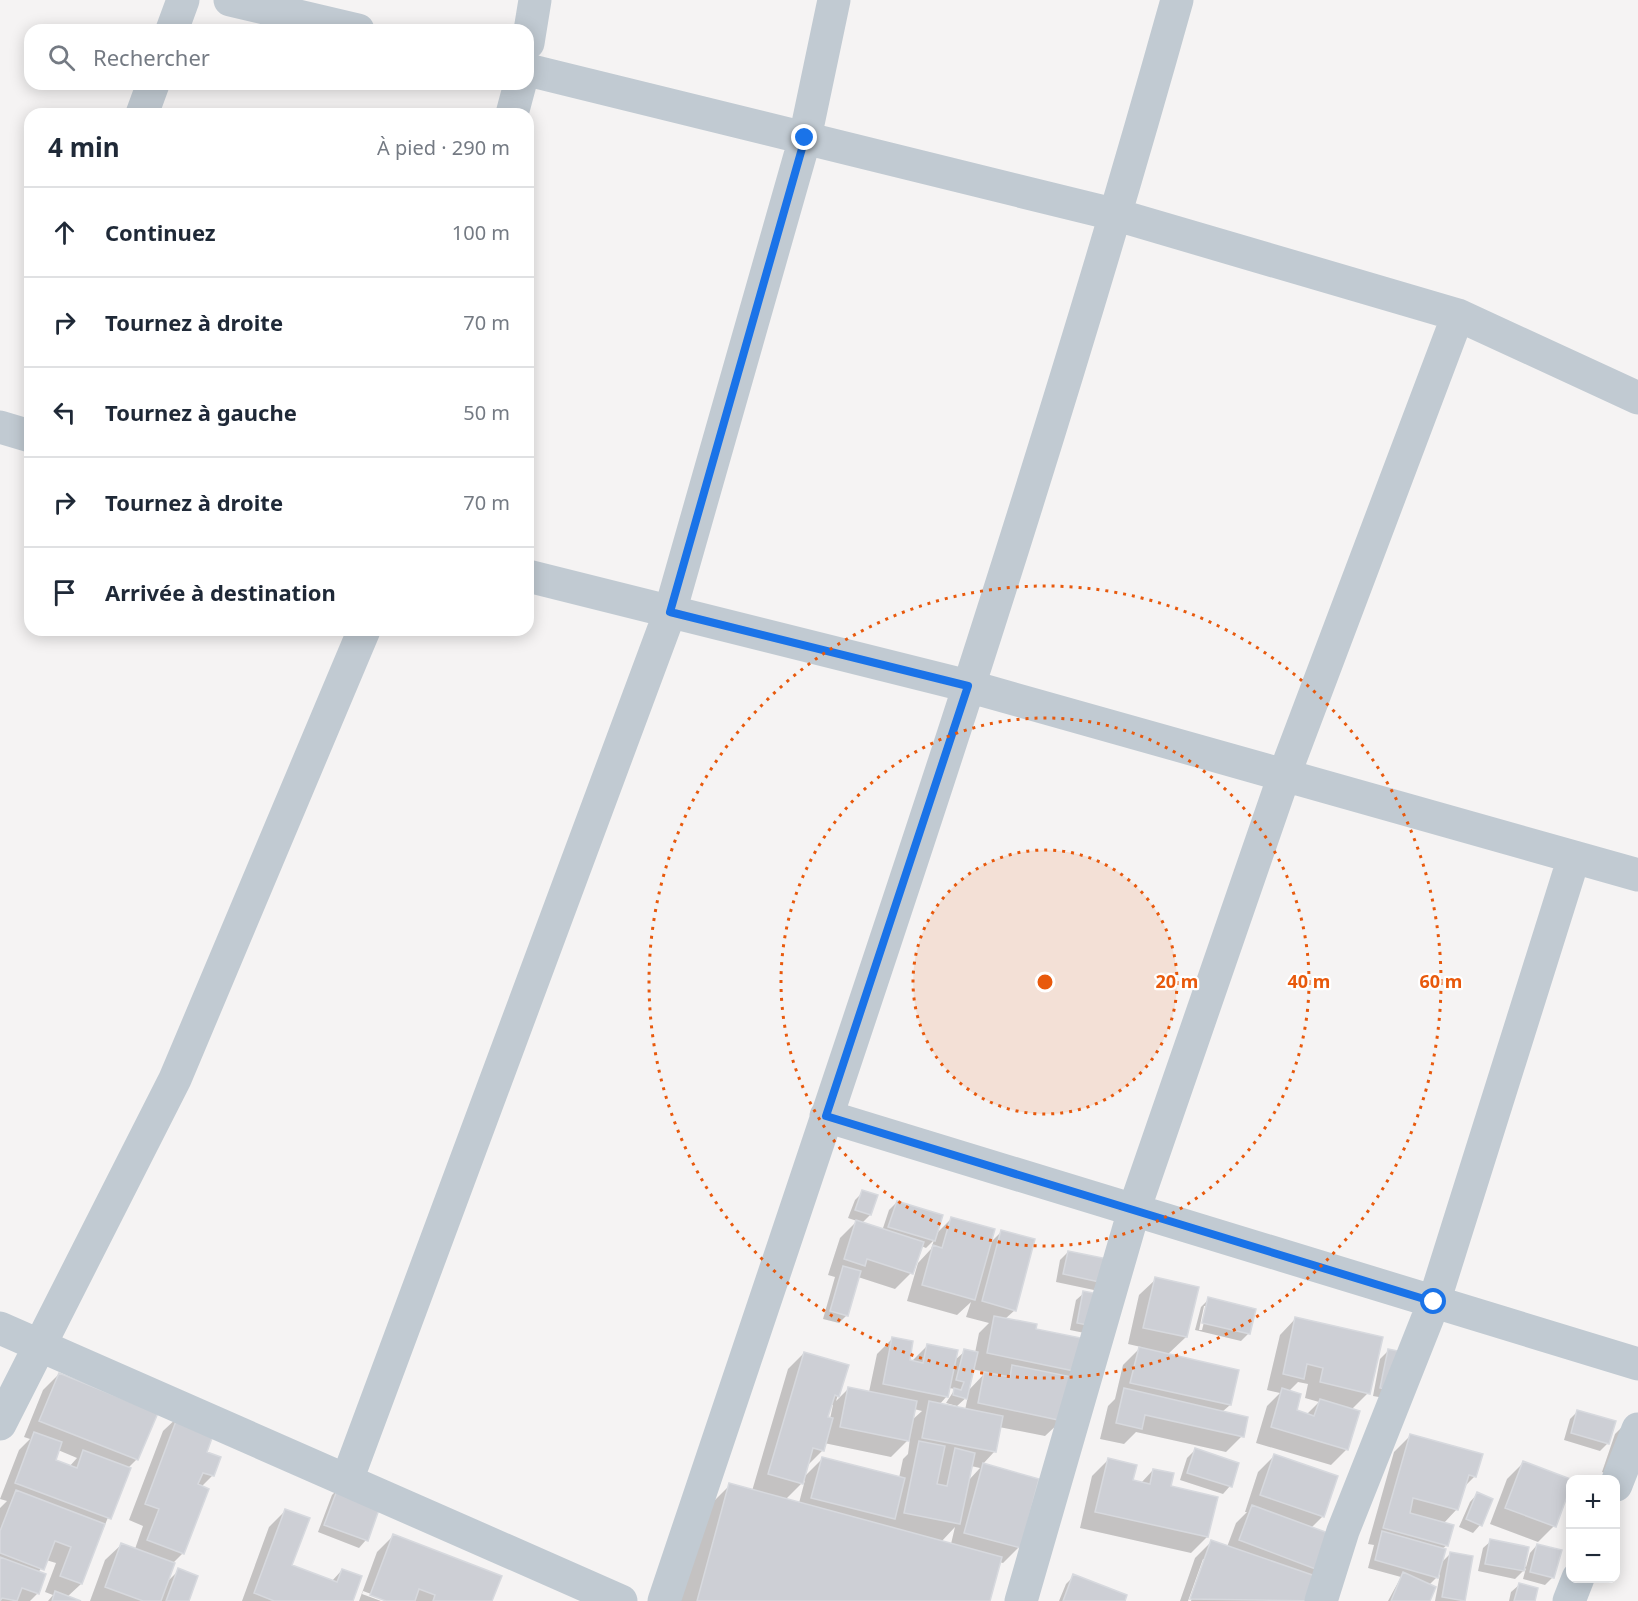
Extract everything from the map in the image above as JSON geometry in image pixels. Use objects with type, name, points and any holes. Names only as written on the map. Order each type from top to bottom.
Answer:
[{"type":"street","points":[[174,24],[183,0]]},
{"type":"street","points":[[230,0],[332,24]]},
{"type":"street","points":[[531,24],[535,0]]},
{"type":"street","points":[[347,1480],[670,612],[805,138],[834,0]]},
{"type":"street","points":[[664,1601],[968,686],[1117,215],[1177,0]]},
{"type":"street","points":[[534,71],[1117,215],[1458,315],[1638,398]]},
{"type":"street","points":[[144,108],[151,90]]},
{"type":"street","points":[[514,108],[518,90]]},
{"type":"street","points":[[1021,1601],[1134,1210],[1285,773],[1458,315]]},
{"type":"street","points":[[534,578],[968,686],[1285,773],[1638,875]]},
{"type":"street","points":[[0,1424],[175,1079],[361,636]]},
{"type":"street","points":[[1321,1601],[1343,1530],[1434,1302],[1574,857]]},
{"type":"street","points":[[826,1116],[1638,1364]]},
{"type":"street","points":[[0,1328],[621,1601]]},
{"type":"street","points":[[1620,1475],[1638,1429]]},
{"type":"street","points":[[1569,1601],[1576,1583]]},
{"type":"building","points":[[862,1190],[878,1195],[871,1215],[855,1210]]},
{"type":"building","points":[[897,1201],[943,1215],[935,1241],[888,1227]]},
{"type":"building","points":[[951,1217],[995,1229],[975,1300],[922,1285],[933,1245],[942,1248]]},
{"type":"building","points":[[856,1220],[924,1242],[913,1274],[867,1259],[865,1266],[844,1259]]},
{"type":"building","points":[[1001,1230],[1035,1239],[1016,1311],[982,1301]]},
{"type":"building","points":[[1068,1251],[1108,1259],[1104,1283],[1063,1274]]},
{"type":"building","points":[[843,1266],[861,1271],[848,1316],[830,1311]]},
{"type":"building","points":[[1155,1277],[1199,1287],[1187,1337],[1143,1328]]},
{"type":"building","points":[[1083,1291],[1109,1296],[1103,1328],[1077,1323]]},
{"type":"building","points":[[1208,1297],[1256,1309],[1250,1334],[1202,1323]]},
{"type":"building","points":[[994,1316],[1037,1324],[1036,1329],[1086,1339],[1079,1372],[987,1353]]},
{"type":"building","points":[[1295,1317],[1383,1337],[1370,1394],[1320,1382],[1323,1368],[1307,1364],[1304,1379],[1283,1374]]},
{"type":"building","points":[[892,1337],[913,1341],[910,1360],[923,1363],[927,1344],[958,1350],[948,1397],[883,1384]]},
{"type":"building","points":[[1139,1347],[1239,1370],[1231,1405],[1130,1383]]},
{"type":"building","points":[[964,1349],[978,1352],[967,1399],[953,1395],[954,1388],[961,1390],[964,1382],[956,1380]]},
{"type":"building","points":[[1388,1349],[1413,1354],[1405,1393],[1380,1388]]},
{"type":"building","points":[[804,1352],[849,1365],[839,1397],[835,1395],[828,1417],[833,1418],[824,1451],[813,1448],[803,1484],[768,1474]]},
{"type":"building","points":[[1012,1365],[1072,1377],[1063,1421],[978,1403],[984,1372],[1010,1377]]},
{"type":"building","points":[[59,1373],[158,1413],[138,1460],[39,1421]]},
{"type":"building","points":[[848,1387],[917,1401],[909,1441],[840,1427]]},
{"type":"building","points":[[1124,1388],[1248,1417],[1244,1437],[1145,1415],[1142,1429],[1116,1423]]},
{"type":"building","points":[[1282,1388],[1301,1394],[1297,1410],[1314,1416],[1320,1399],[1360,1411],[1348,1450],[1271,1427]]},
{"type":"building","points":[[929,1401],[1003,1416],[996,1452],[922,1438]]},
{"type":"building","points":[[1577,1410],[1616,1421],[1609,1444],[1571,1433]]},
{"type":"building","points":[[179,1413],[216,1427],[207,1452],[221,1457],[214,1476],[203,1473],[198,1484],[209,1489],[184,1554],[147,1540],[159,1509],[145,1504]]},
{"type":"building","points":[[34,1432],[62,1442],[56,1460],[77,1468],[83,1450],[131,1468],[111,1519],[15,1483]]},
{"type":"building","points":[[1410,1434],[1483,1454],[1476,1477],[1469,1475],[1458,1510],[1413,1498],[1410,1513],[1454,1525],[1448,1546],[1383,1528]]},
{"type":"building","points":[[919,1441],[945,1446],[937,1484],[947,1486],[955,1448],[975,1453],[960,1524],[904,1513]]},
{"type":"building","points":[[1195,1448],[1239,1463],[1232,1487],[1187,1473]]},
{"type":"building","points":[[1274,1454],[1338,1476],[1324,1517],[1260,1495]]},
{"type":"building","points":[[822,1457],[905,1478],[895,1519],[811,1498]]},
{"type":"building","points":[[1108,1458],[1137,1465],[1133,1480],[1150,1484],[1153,1469],[1174,1473],[1171,1486],[1218,1497],[1208,1537],[1095,1512]]},
{"type":"building","points":[[1523,1461],[1566,1477],[1566,1499],[1556,1527],[1505,1508]]},
{"type":"building","points":[[983,1463],[1039,1479],[1021,1548],[964,1533]]},
{"type":"building","points":[[729,1483],[1002,1557],[990,1601],[697,1601]]},
{"type":"building","points":[[339,1485],[382,1501],[368,1541],[324,1525]]},
{"type":"building","points":[[16,1490],[105,1524],[82,1584],[60,1576],[71,1547],[55,1541],[44,1570],[0,1553],[0,1531]]},
{"type":"building","points":[[1477,1492],[1493,1499],[1482,1526],[1466,1519]]},
{"type":"building","points":[[1252,1505],[1339,1537],[1326,1573],[1239,1540]]},
{"type":"building","points":[[285,1509],[310,1518],[292,1565],[337,1582],[342,1569],[362,1576],[353,1601],[274,1601],[254,1593]]},
{"type":"building","points":[[1382,1531],[1446,1549],[1438,1578],[1375,1560]]},
{"type":"building","points":[[393,1534],[502,1576],[492,1601],[433,1601],[435,1595],[419,1589],[415,1601],[386,1601],[370,1595]]},
{"type":"building","points":[[1490,1539],[1529,1547],[1524,1571],[1485,1564]]},
{"type":"building","points":[[1211,1540],[1327,1580],[1319,1601],[1190,1599]]},
{"type":"building","points":[[121,1543],[175,1563],[161,1601],[143,1601],[105,1587]]},
{"type":"building","points":[[1537,1544],[1562,1550],[1554,1578],[1530,1572]]},
{"type":"building","points":[[1450,1552],[1473,1556],[1465,1601],[1442,1597]]},
{"type":"building","points":[[0,1557],[46,1574],[39,1594],[22,1588],[17,1601],[2,1598],[0,1601]]},
{"type":"building","points":[[178,1568],[198,1576],[189,1601],[166,1601]]},
{"type":"building","points":[[1403,1572],[1436,1587],[1430,1601],[1391,1601]]},
{"type":"building","points":[[1073,1574],[1127,1595],[1125,1601],[1063,1601]]},
{"type":"building","points":[[1519,1583],[1538,1588],[1535,1601],[1514,1601]]},
{"type":"building","points":[[55,1591],[81,1601],[52,1601]]},
{"type":"route","points":[[805,138],[670,612],[968,686],[826,1116],[1434,1302]]}]
